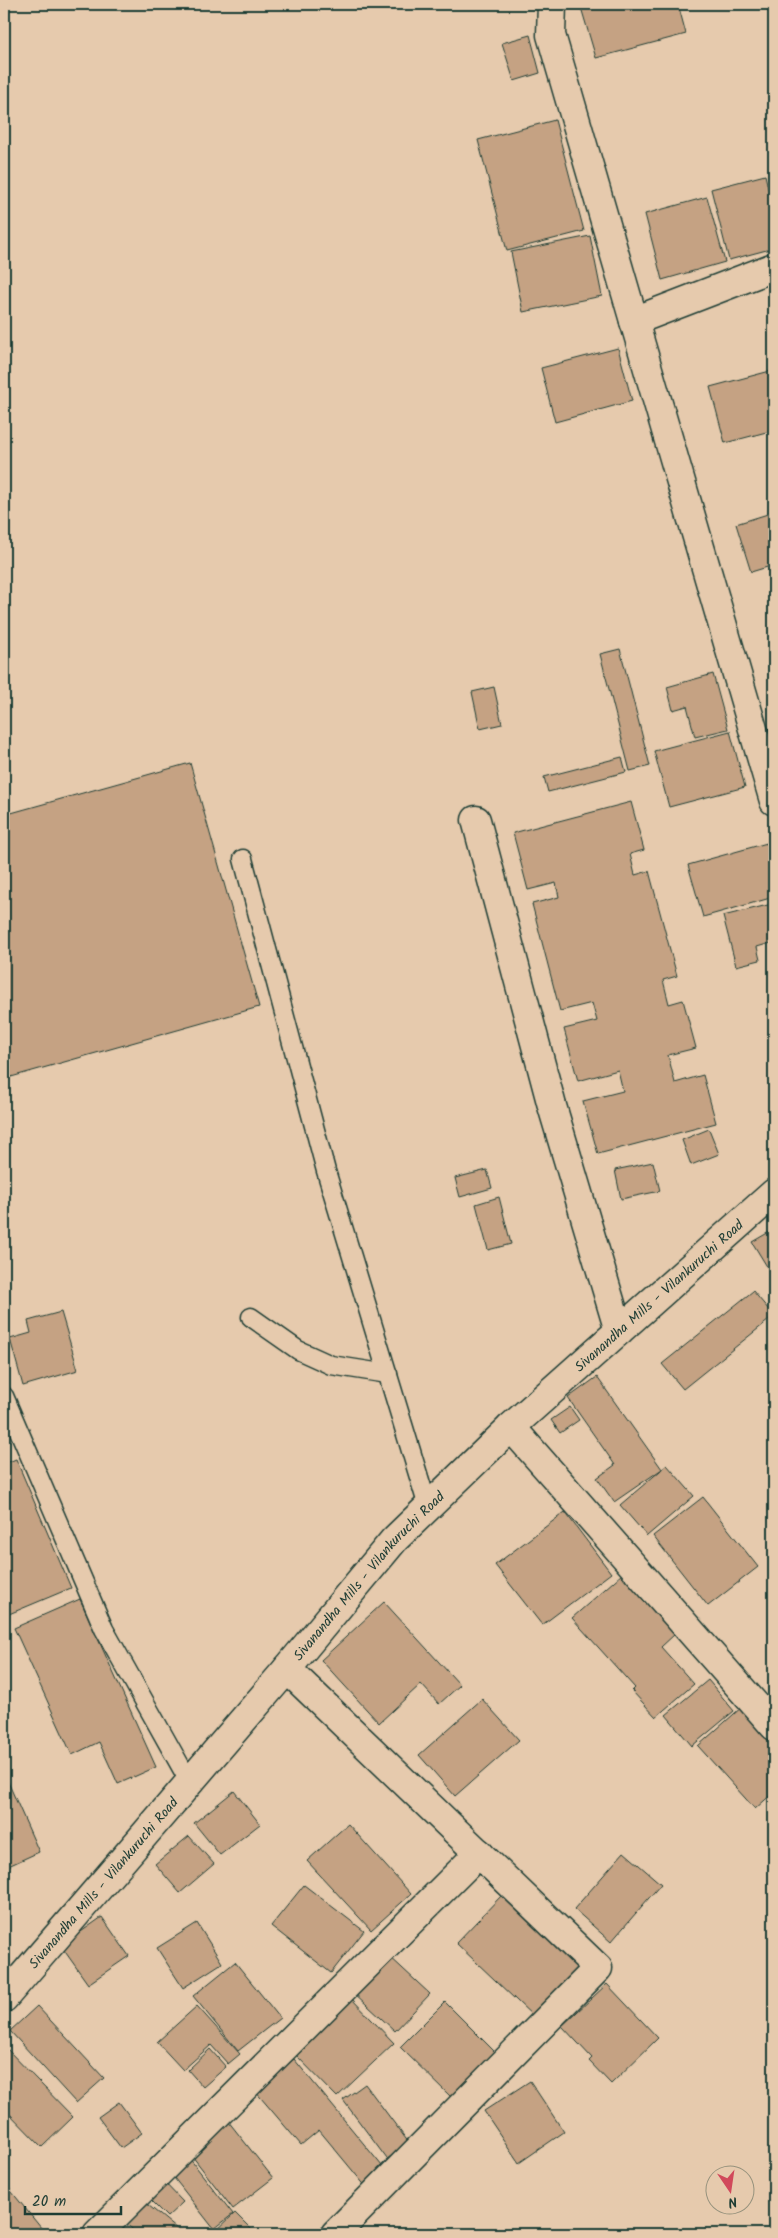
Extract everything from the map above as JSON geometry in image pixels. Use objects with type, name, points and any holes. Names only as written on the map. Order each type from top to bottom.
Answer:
[{"type":"street","points":[[552,4],[551,35],[774,801]]},
{"type":"street","points":[[634,321],[774,268]]},
{"type":"street","points":[[476,820],[552,1106],[619,1331]]},
{"type":"street","name":"Sivanandha Mills - Vilankuruchi Road","points":[[4,1998],[190,1783],[394,1540],[511,1427],[774,1193]]},
{"type":"street","points":[[511,1427],[774,1726]]},
{"type":"street","points":[[287,1669],[598,1968],[335,2234]]},
{"type":"street","points":[[97,2234],[479,1854]]},
{"type":"lane","points":[[242,859],[326,1171],[428,1507]]},
{"type":"lane","points":[[251,1317],[298,1350],[331,1365],[388,1374]]},
{"type":"lane","points":[[4,1396],[104,1629],[190,1783]]},
{"type":"building","points":[[580,4],[678,4],[686,34],[596,58]]},
{"type":"building","points":[[530,35],[540,73],[514,81],[502,43]]},
{"type":"building","points":[[555,120],[584,231],[507,251],[478,140]]},
{"type":"building","points":[[765,175],[774,213],[774,248],[729,260],[711,189]]},
{"type":"building","points":[[707,197],[725,262],[662,280],[645,214]]},
{"type":"building","points":[[590,236],[602,296],[523,312],[511,252]]},
{"type":"building","points":[[618,348],[632,401],[555,422],[541,368]]},
{"type":"building","points":[[774,370],[774,430],[725,443],[710,387]]},
{"type":"building","points":[[774,512],[774,565],[751,572],[736,524]]},
{"type":"building","points":[[620,649],[650,766],[630,771],[600,654]]},
{"type":"building","points":[[713,674],[728,729],[695,737],[687,706],[673,710],[667,687]]},
{"type":"building","points":[[494,687],[502,724],[480,729],[472,692]]},
{"type":"building","points":[[730,731],[745,787],[669,807],[654,751]]},
{"type":"building","points":[[622,757],[626,772],[548,792],[544,777]]},
{"type":"building","points":[[190,763],[259,1007],[4,1079],[4,815]]},
{"type":"building","points":[[631,802],[644,850],[630,854],[635,875],[649,871],[677,976],[663,980],[669,1004],[683,1000],[696,1048],[668,1055],[675,1083],[703,1075],[716,1123],[598,1154],[583,1101],[623,1091],[618,1070],[578,1081],[564,1029],[597,1021],[592,1003],[560,1011],[532,904],[559,897],[556,883],[528,890],[513,833]]},
{"type":"building","points":[[767,843],[774,869],[774,897],[703,917],[688,865]]},
{"type":"building","points":[[772,904],[774,942],[757,947],[760,960],[736,966],[723,916]]},
{"type":"building","points":[[709,1129],[719,1154],[691,1165],[682,1140]]},
{"type":"building","points":[[653,1162],[660,1191],[621,1199],[615,1170]]},
{"type":"building","points":[[487,1170],[492,1188],[460,1197],[455,1178]]},
{"type":"building","points":[[499,1197],[511,1244],[488,1250],[476,1204]]},
{"type":"building","points":[[771,1231],[774,1237],[774,1278],[752,1242]]},
{"type":"building","points":[[753,1291],[774,1316],[683,1389],[662,1364]]},
{"type":"building","points":[[61,1312],[78,1370],[23,1386],[10,1339],[31,1333],[28,1321]]},
{"type":"building","points":[[597,1377],[662,1469],[614,1502],[597,1478],[615,1465],[568,1398]]},
{"type":"building","points":[[570,1407],[579,1420],[560,1433],[551,1420]]},
{"type":"building","points":[[16,1459],[71,1588],[9,1614],[4,1601],[4,1464]]},
{"type":"building","points":[[667,1465],[694,1496],[647,1536],[620,1505]]},
{"type":"building","points":[[703,1497],[758,1567],[708,1606],[653,1536]]},
{"type":"building","points":[[565,1512],[611,1573],[542,1625],[495,1565]]},
{"type":"building","points":[[622,1574],[675,1634],[661,1647],[694,1684],[656,1717],[632,1691],[635,1688],[572,1618]]},
{"type":"building","points":[[80,1599],[156,1767],[118,1784],[99,1742],[72,1755],[14,1628]]},
{"type":"building","points":[[384,1602],[460,1685],[439,1704],[421,1684],[379,1723],[321,1660]]},
{"type":"building","points":[[708,1680],[734,1711],[692,1746],[666,1715]]},
{"type":"building","points":[[482,1699],[519,1740],[455,1796],[419,1755]]},
{"type":"building","points":[[743,1706],[774,1740],[774,1792],[755,1809],[698,1746]]},
{"type":"building","points":[[4,1773],[39,1852],[4,1868]]},
{"type":"building","points":[[234,1791],[260,1824],[220,1855],[194,1823]]},
{"type":"building","points":[[348,1824],[411,1894],[371,1930],[307,1861]]},
{"type":"building","points":[[189,1836],[214,1864],[180,1893],[155,1864]]},
{"type":"building","points":[[624,1852],[661,1884],[611,1942],[574,1909]]},
{"type":"building","points":[[304,1885],[364,1931],[331,1973],[271,1926]]},
{"type":"building","points":[[502,1895],[583,1971],[536,2019],[456,1943]]},
{"type":"building","points":[[102,1917],[129,1956],[88,1984],[61,1946]]},
{"type":"building","points":[[197,1923],[222,1963],[183,1988],[157,1948]]},
{"type":"building","points":[[388,1955],[430,1994],[395,2031],[353,1992]]},
{"type":"building","points":[[235,1962],[280,2018],[238,2051],[193,1996]]},
{"type":"building","points":[[607,1984],[658,2038],[611,2084],[589,2061],[592,2058],[562,2026]]},
{"type":"building","points":[[350,1997],[394,2043],[337,2097],[293,2052]]},
{"type":"building","points":[[445,2002],[496,2053],[451,2097],[400,2047]]},
{"type":"building","points":[[37,2006],[104,2078],[76,2103],[10,2031]]},
{"type":"building","points":[[197,2006],[240,2054],[228,2064],[211,2045],[183,2070],[157,2042]]},
{"type":"building","points":[[4,2046],[73,2117],[42,2147],[4,2108]]},
{"type":"building","points":[[210,2049],[226,2067],[203,2087],[188,2070]]},
{"type":"building","points":[[294,2059],[387,2172],[367,2188],[319,2130],[301,2145],[255,2091]]},
{"type":"building","points":[[530,2081],[564,2132],[519,2163],[484,2111]]},
{"type":"building","points":[[365,2084],[409,2143],[387,2159],[343,2100]]},
{"type":"building","points":[[119,2102],[142,2133],[121,2148],[98,2117]]},
{"type":"building","points":[[228,2121],[273,2178],[233,2209],[189,2152]]},
{"type":"building","points":[[186,2154],[233,2214],[214,2229],[167,2169]]},
{"type":"building","points":[[161,2179],[183,2202],[167,2217],[145,2195]]},
{"type":"building","points":[[7,2186],[46,2234],[4,2234],[4,2189]]},
{"type":"building","points":[[142,2200],[183,2234],[138,2234],[124,2222]]},
{"type":"building","points":[[235,2213],[256,2234],[213,2234]]}]
